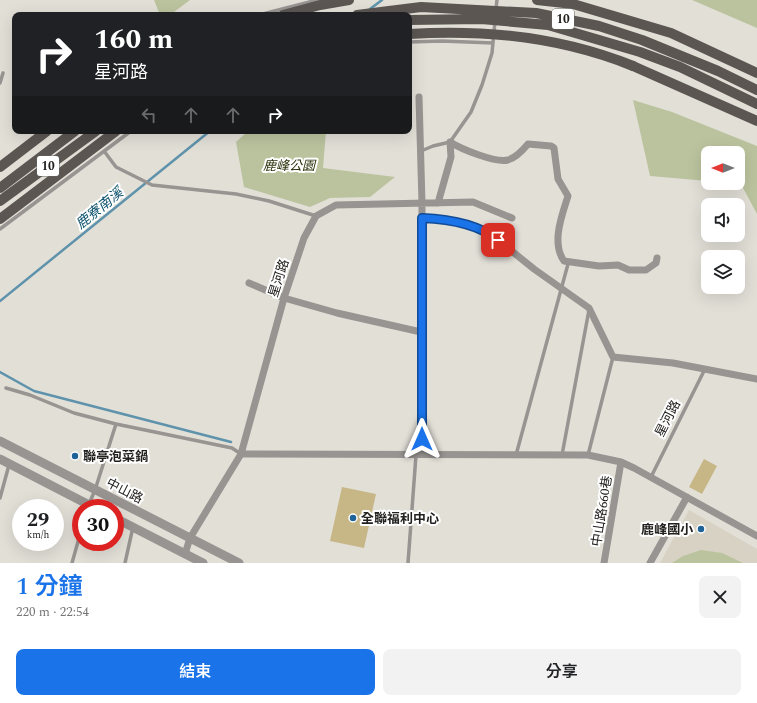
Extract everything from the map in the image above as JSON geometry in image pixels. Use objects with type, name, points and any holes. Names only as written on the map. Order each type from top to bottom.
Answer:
[{"type":"main road","points":[[294,12],[320,5],[348,0]]},
{"type":"main road","points":[[537,0],[573,4],[671,33],[757,72]]},
{"type":"main road","name":"10","points":[[381,12],[421,7],[536,13],[599,26],[642,40],[711,68],[757,90]]},
{"type":"main road","name":"10","points":[[412,20],[481,19],[548,25],[640,52],[680,67],[757,104]]},
{"type":"main road","points":[[412,34],[481,33],[519,36],[566,45],[608,56],[757,121]]},
{"type":"main road","points":[[0,167],[43,134]]},
{"type":"main road","name":"10","points":[[0,188],[71,134]]},
{"type":"main road","name":"10","points":[[0,201],[92,134]]},
{"type":"main road","points":[[0,219],[112,134]]},
{"type":"street","points":[[419,97],[422,203],[422,332],[419,455]]},
{"type":"street","points":[[438,203],[451,157],[450,142]]},
{"type":"street","points":[[450,142],[495,159],[508,160],[528,144],[551,146],[554,148],[558,179],[568,196],[559,222],[559,254],[564,261],[600,266],[618,265],[629,270],[646,270],[656,263],[657,258]]},
{"type":"street","points":[[316,216],[336,205],[473,202],[512,218]]},
{"type":"street","name":"星河路","points":[[184,554],[190,538],[241,454],[284,298],[304,238],[316,216]]},
{"type":"street","points":[[422,218],[461,223],[488,232],[589,308],[613,357],[652,360],[757,379]]},
{"type":"street","points":[[249,283],[284,298],[337,313],[422,332]]},
{"type":"street","name":"中山路","points":[[0,441],[239,563]]},
{"type":"street","points":[[241,454],[588,455],[621,462],[757,536]]},
{"type":"street","points":[[0,459],[75,499]]},
{"type":"street","name":"中山路660巷","points":[[604,563],[621,462]]},
{"type":"street","points":[[650,563],[687,497]]},
{"type":"street","points":[[124,522],[203,563]]},
{"type":"lane","points":[[271,12],[317,0]]},
{"type":"lane","points":[[420,152],[433,146],[450,142],[471,112],[492,53],[497,0]]},
{"type":"lane","points":[[412,42],[442,41],[493,43]]},
{"type":"lane","points":[[0,83],[3,73]]},
{"type":"lane","points":[[0,161],[37,134]]},
{"type":"lane","points":[[0,229],[127,134]]},
{"type":"lane","points":[[104,151],[116,167],[152,186],[236,194],[269,201],[316,216]]},
{"type":"lane","points":[[516,455],[568,264],[564,261]]},
{"type":"lane","points":[[562,455],[589,308]]},
{"type":"lane","points":[[588,455],[613,357]]},
{"type":"lane","name":"星河路","points":[[650,478],[705,369]]},
{"type":"lane","points":[[6,388],[30,395],[74,413],[116,424],[232,448],[241,454]]},
{"type":"lane","points":[[92,499],[116,424]]},
{"type":"lane","points":[[408,563],[419,455]]},
{"type":"lane","points":[[0,498],[9,464]]},
{"type":"lane","points":[[125,563],[133,527]]},
{"type":"lane","points":[[72,563],[75,551]]},
{"type":"lane","points":[[184,554],[192,563]]},
{"type":"shaded area","name":"鹿峰國小","points":[[689,510],[757,549],[757,563],[660,563]]},
{"type":"green space","points":[[154,0],[190,0],[174,12],[159,12]]},
{"type":"green space","points":[[692,0],[757,0],[757,28]]},
{"type":"green space","points":[[633,100],[672,112],[757,146],[757,214],[744,190],[745,146],[701,146],[701,180],[650,176]]},
{"type":"green space","name":"鹿峰公園","points":[[245,134],[326,134],[323,168],[395,177],[370,197],[330,198],[310,207],[244,187],[236,142]]},
{"type":"green space","points":[[701,550],[722,553],[743,563],[672,563],[683,556]]},
{"type":"building","points":[[704,459],[717,466],[702,494],[689,487]]},
{"type":"building","name":"全聯福利中心","points":[[342,487],[376,494],[364,548],[330,541]]},
{"type":"waterway","name":"鹿寮南溪","points":[[370,9],[382,0]]},
{"type":"waterway","name":"鹿寮南溪","points":[[0,301],[206,134]]},
{"type":"waterway","points":[[0,372],[34,391],[231,442]]},
{"type":"place","name":"聯亭泡菜鍋","points":[[75,456]]},
{"type":"place","name":"全聯福利中心","points":[[353,518]]},
{"type":"place","name":"鹿峰國小","points":[[701,529]]},
{"type":"route","points":[[422,439],[422,218],[461,223],[488,232],[498,240]]}]
